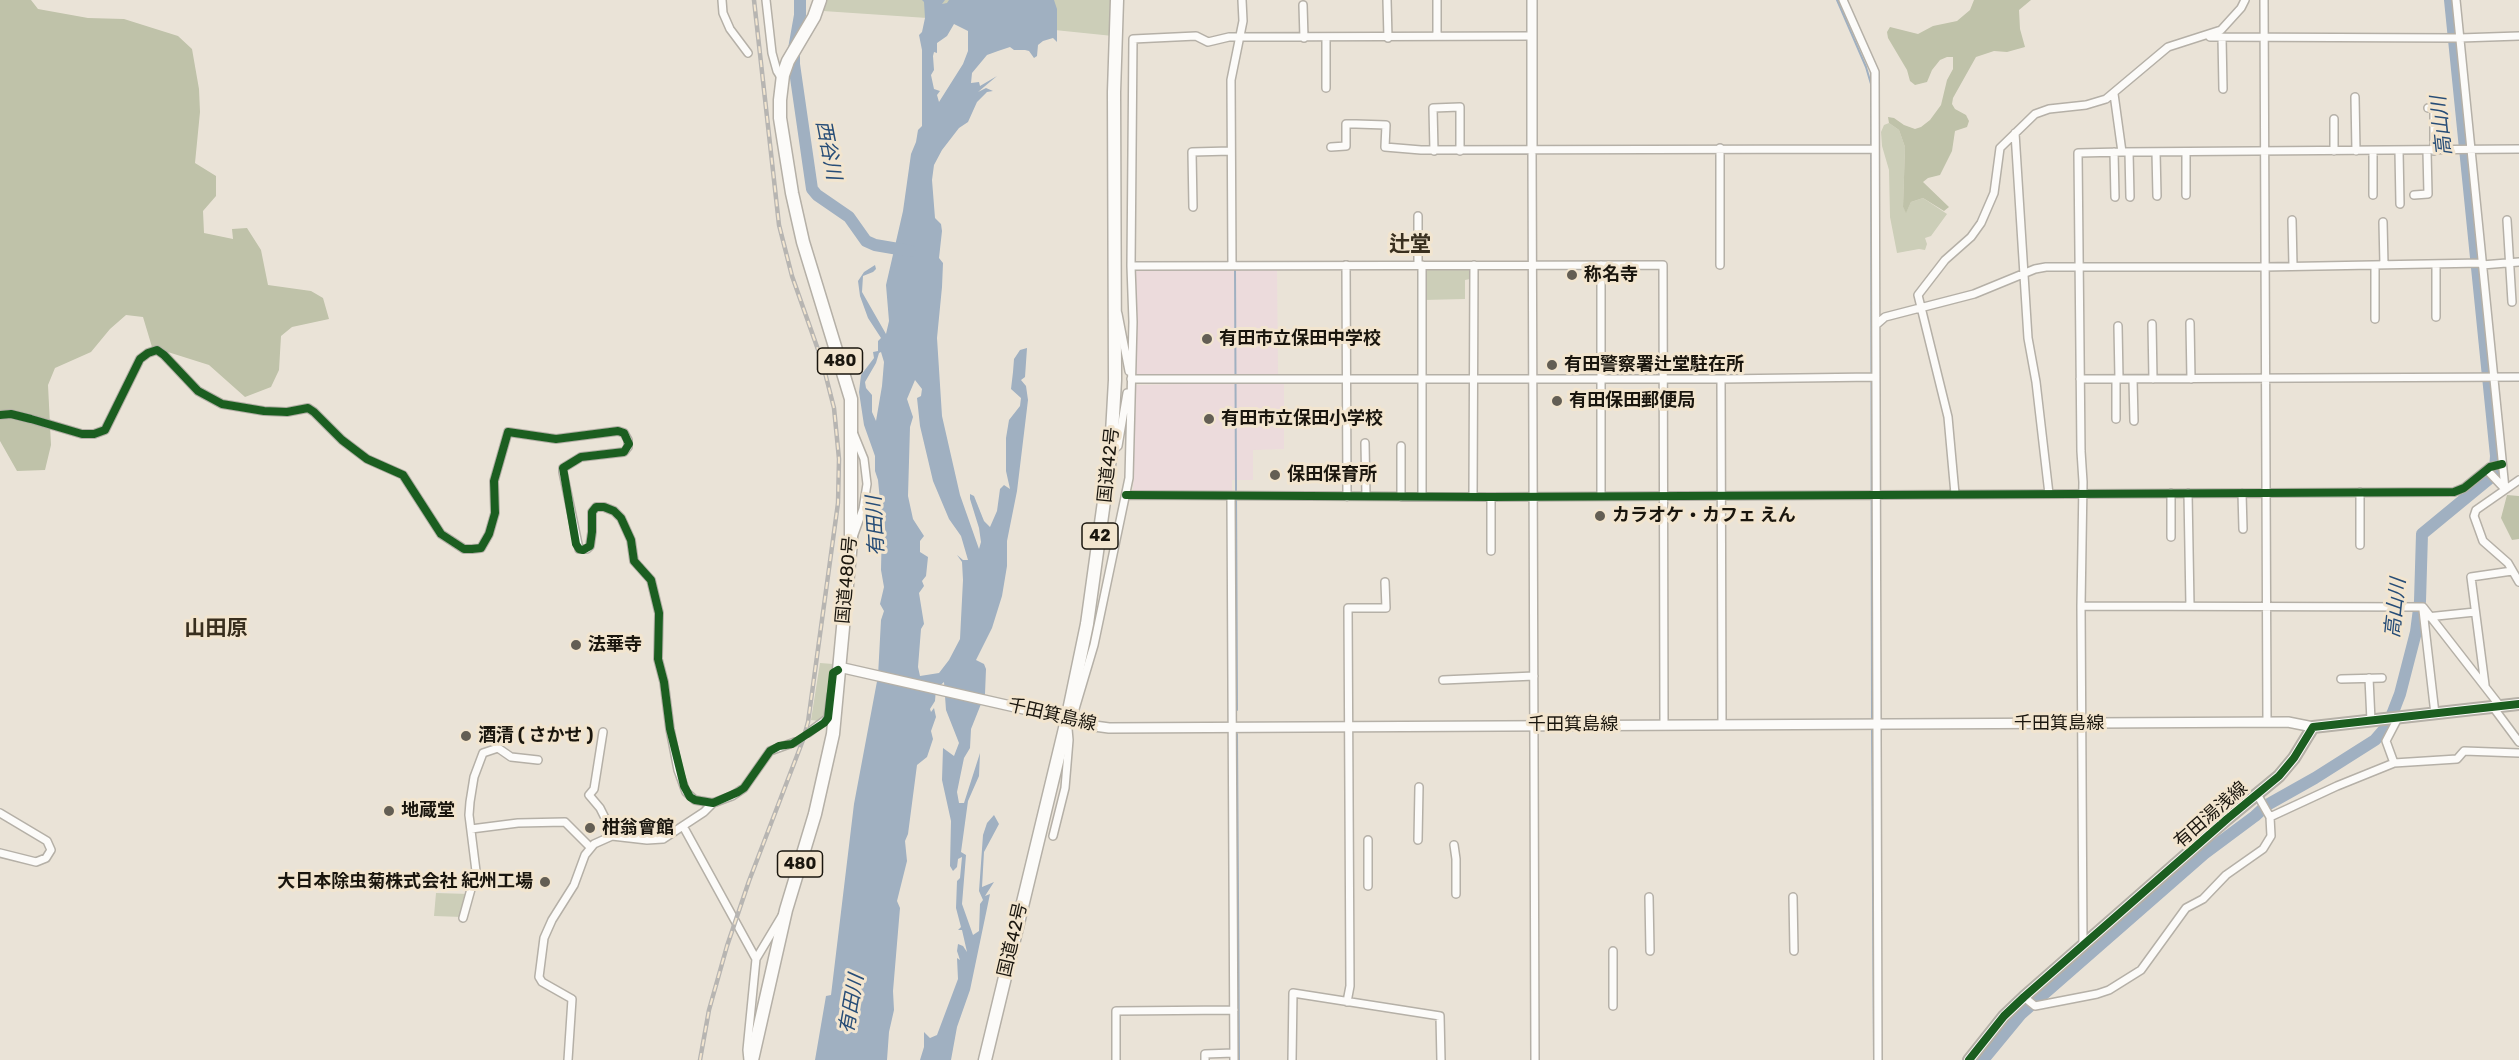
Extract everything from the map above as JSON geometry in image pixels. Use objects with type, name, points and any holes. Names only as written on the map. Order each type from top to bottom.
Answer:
[{"type":"highway","name":"国道480号","points":[[750,1060],[786,910],[815,814],[828,760],[841,669],[851,542],[851,399],[803,242],[792,193],[780,118],[782,79],[788,60],[812,21],[820,0]]},
{"type":"highway","name":"国道42号","points":[[985,1060],[1087,624],[1112,451],[1114,92],[1117,0]]},
{"type":"main road","points":[[1532,0],[1532,150]]},
{"type":"main road","name":"千田箕島線","points":[[841,669],[1109,728],[2267,722],[2295,722],[2313,727]]},
{"type":"main road","points":[[2313,727],[2519,704]]},
{"type":"main road","name":"有田湯浅線","points":[[1969,1060],[2004,1017],[2024,997],[2284,770],[2313,727]]},
{"type":"street","points":[[722,0],[726,21],[734,36],[748,53]]},
{"type":"street","points":[[766,0],[772,53],[782,79]]},
{"type":"street","points":[[1232,266],[1231,75],[1243,21],[1242,0]]},
{"type":"street","points":[[1387,0],[1388,38]]},
{"type":"street","points":[[1437,0],[1437,36]]},
{"type":"street","points":[[1843,0],[1874,67],[1877,324],[1873,724],[1878,1060]]},
{"type":"street","points":[[1955,494],[1948,417],[1918,295],[1945,260],[1971,237],[1988,210],[1994,193],[2000,148],[2030,118],[2044,110],[2092,104],[2114,94],[2168,47],[2221,30],[2241,8],[2245,0]]},
{"type":"street","points":[[2264,0],[2267,722]]},
{"type":"street","points":[[2456,0],[2505,489]]},
{"type":"street","points":[[1303,5],[1304,38]]},
{"type":"street","points":[[1053,836],[1065,788],[1069,740],[1066,719],[1076,711],[1094,645],[1129,478],[1133,39],[1196,36],[1208,42],[1225,37],[1532,36]]},
{"type":"street","points":[[2204,37],[2460,38],[2519,36]]},
{"type":"street","points":[[2222,37],[2223,89]]},
{"type":"street","points":[[1326,38],[1326,88]]},
{"type":"street","points":[[2114,94],[2121,152],[2130,197]]},
{"type":"street","points":[[2355,97],[2356,151]]},
{"type":"street","points":[[1434,151],[1433,108],[1460,107],[1460,151]]},
{"type":"street","points":[[2414,195],[2428,194],[2434,108],[2428,108]]},
{"type":"street","points":[[2334,119],[2334,151]]},
{"type":"street","points":[[1331,147],[1346,146],[1346,124],[1386,125],[1385,147],[1434,151],[1874,149]]},
{"type":"street","points":[[2015,133],[2028,338],[2036,382],[2049,494]]},
{"type":"street","points":[[1720,148],[1720,265]]},
{"type":"street","points":[[2083,946],[2081,268],[2078,153],[2519,149]]},
{"type":"street","points":[[1532,150],[1535,1060]]},
{"type":"street","points":[[1193,207],[1192,152],[1231,151]]},
{"type":"street","points":[[2373,151],[2373,195]]},
{"type":"street","points":[[2399,151],[2400,204]]},
{"type":"street","points":[[2115,197],[2121,152]]},
{"type":"street","points":[[2156,152],[2157,196]]},
{"type":"street","points":[[2186,152],[2186,195]]},
{"type":"street","points":[[1418,216],[1422,496]]},
{"type":"street","points":[[2292,220],[2293,267]]},
{"type":"street","points":[[2507,220],[2512,302]]},
{"type":"street","points":[[2383,222],[2384,265]]},
{"type":"street","points":[[1877,324],[1885,317],[1974,294],[2046,267],[2293,267],[2519,262]]},
{"type":"street","points":[[1346,265],[1347,497]]},
{"type":"street","points":[[1473,496],[1474,265]]},
{"type":"street","points":[[1601,265],[1601,495]]},
{"type":"street","points":[[1131,267],[1663,265],[1664,725]]},
{"type":"street","points":[[2375,265],[2375,319]]},
{"type":"street","points":[[2436,265],[2436,318]]},
{"type":"street","points":[[1112,451],[1118,446],[1131,379],[1120,321],[1114,310]]},
{"type":"street","points":[[2190,323],[2191,379]]},
{"type":"street","points":[[2152,324],[2152,379]]},
{"type":"street","points":[[2116,419],[2118,326]]},
{"type":"street","points":[[0,415],[11,414],[81,434],[94,434],[105,430],[140,359],[157,350],[198,391],[222,404],[264,411],[287,412],[308,408],[342,440],[368,459],[403,475],[441,534],[464,549],[481,548],[489,534],[495,513],[494,481],[508,432],[556,439],[618,431],[624,434],[629,444],[624,452],[581,457],[563,468],[576,544],[579,549],[583,550],[590,546],[592,512],[596,507],[614,511],[621,518],[631,540],[634,561],[651,580],[659,613],[658,659],[664,682],[678,770],[690,797],[713,802]]},
{"type":"street","points":[[1131,379],[1473,380],[1876,377]]},
{"type":"street","points":[[2080,379],[2519,377]]},
{"type":"street","points":[[1721,379],[1722,724]]},
{"type":"street","points":[[2133,379],[2134,421]]},
{"type":"street","points":[[1365,442],[1366,496]]},
{"type":"street","points":[[1401,446],[1401,497]]},
{"type":"street","points":[[1126,495],[1491,497],[2459,491],[2487,470],[2502,464]]},
{"type":"street","points":[[2487,470],[2505,489]]},
{"type":"street","points":[[2519,480],[2476,510],[2474,516],[2483,541],[2508,563],[2519,582]]},
{"type":"street","points":[[2360,492],[2360,546]]},
{"type":"street","points":[[2171,493],[2171,537]]},
{"type":"street","points":[[2188,493],[2190,606]]},
{"type":"street","points":[[2242,493],[2243,530]]},
{"type":"street","points":[[1205,1060],[1205,1054],[1234,1057],[1231,496]]},
{"type":"street","points":[[1491,497],[1491,551]]},
{"type":"street","points":[[2485,688],[2471,577],[2512,571]]},
{"type":"street","points":[[1347,1002],[1350,986],[1348,608],[1386,608],[1385,582]]},
{"type":"street","points":[[2081,606],[2423,608],[2427,617],[2485,688],[2519,742]]},
{"type":"street","points":[[2427,617],[2475,612]]},
{"type":"street","points":[[2427,617],[2435,714]]},
{"type":"street","points":[[808,733],[828,718],[833,673],[841,669]]},
{"type":"street","points":[[1443,680],[1534,676]]},
{"type":"street","points":[[2369,678],[2371,721]]},
{"type":"street","points":[[2342,679],[2382,678]]},
{"type":"street","points":[[2393,718],[2386,741],[2394,763]]},
{"type":"street","points":[[603,732],[594,789],[589,795],[618,835]]},
{"type":"street","points":[[568,1060],[572,999],[542,982],[539,977],[544,938],[574,885],[585,855],[600,840],[618,835],[657,841],[667,837],[704,812],[713,802],[744,788],[770,751],[795,742]]},
{"type":"street","points":[[463,918],[476,871],[469,814],[474,777],[483,753],[498,748],[510,757],[538,760]]},
{"type":"street","points":[[2266,811],[2394,763],[2457,759],[2464,751],[2519,753]]},
{"type":"street","points":[[1418,840],[1419,787]]},
{"type":"street","points":[[2024,997],[2035,1006],[2097,994],[2109,990],[2141,970],[2186,908],[2203,899],[2226,875],[2263,849],[2271,836],[2266,811],[2257,794]]},
{"type":"street","points":[[0,813],[48,841],[51,849],[46,858],[36,862],[0,853]]},
{"type":"street","points":[[471,829],[518,823],[566,822],[590,848]]},
{"type":"street","points":[[683,826],[756,959]]},
{"type":"street","points":[[1368,840],[1368,886]]},
{"type":"street","points":[[1454,845],[1456,894]]},
{"type":"street","points":[[1649,897],[1650,951]]},
{"type":"street","points":[[1793,897],[1794,951]]},
{"type":"street","points":[[750,1060],[756,959],[786,910]]},
{"type":"street","points":[[1613,951],[1613,1006]]},
{"type":"street","points":[[1292,1060],[1293,993],[1440,1016],[1441,1060]]},
{"type":"street","points":[[1116,1060],[1116,1011],[1234,1010]]},
{"type":"shaded area","name":"有田市立保田中学校","points":[[1277,268],[1278,376],[1141,376],[1136,374],[1135,269]]},
{"type":"shaded area","name":"有田市立保田小学校","points":[[1284,382],[1284,449],[1253,450],[1253,480],[1232,480],[1232,492],[1133,493],[1136,385]]},
{"type":"green space","points":[[0,0],[31,0],[38,9],[88,18],[124,19],[178,36],[192,49],[199,89],[200,112],[195,163],[216,176],[216,196],[203,211],[204,233],[233,239],[232,229],[247,228],[261,250],[268,285],[311,291],[323,298],[329,319],[292,327],[281,336],[279,370],[271,387],[245,397],[209,365],[152,347],[143,317],[126,315],[110,329],[91,352],[55,368],[48,385],[51,445],[45,470],[17,471],[0,441]]},
{"type":"green space","points":[[826,0],[1115,0],[1113,36],[957,20],[823,11]]},
{"type":"green space","points":[[1974,0],[2031,0],[2019,10],[2020,29],[2025,47],[2007,52],[1994,51],[1976,57],[1953,98],[1952,104],[1955,109],[1966,115],[1969,121],[1967,127],[1955,131],[1952,151],[1940,175],[1923,182],[1949,207],[1944,211],[1923,198],[1911,202],[1906,213],[1903,207],[1905,147],[1899,130],[1889,123],[1888,117],[1915,129],[1930,120],[1941,105],[1947,80],[1953,69],[1953,57],[1940,60],[1932,70],[1927,82],[1915,85],[1910,81],[1907,70],[1888,38],[1887,32],[1890,27],[1918,34],[1933,26],[1957,21],[1970,10]]},
{"type":"green space","points":[[1889,123],[1899,130],[1905,147],[1903,207],[1906,212],[1911,202],[1923,198],[1947,214],[1931,236],[1925,238],[1927,244],[1925,250],[1897,253],[1890,217],[1889,170],[1882,146],[1881,132],[1884,125]]},
{"type":"green space","points":[[1425,267],[1470,268],[1470,279],[1465,280],[1465,299],[1423,300]]},
{"type":"green space","points":[[2507,495],[2519,496],[2519,539],[2512,540],[2501,518]]},
{"type":"green space","points":[[820,663],[833,664],[828,709],[824,718],[818,721],[811,720]]},
{"type":"green space","points":[[436,893],[469,894],[462,917],[434,916]]},
{"type":"water","name":"有田川","points":[[922,0],[945,0],[942,4],[949,0],[1054,0],[1057,9],[1057,42],[1053,38],[1043,41],[1038,45],[1037,56],[1034,58],[1029,51],[1014,50],[1010,47],[987,55],[972,73],[971,83],[979,82],[980,86],[997,76],[978,92],[986,88],[993,91],[987,92],[977,102],[968,122],[959,128],[942,150],[934,165],[932,180],[935,218],[941,224],[942,231],[939,258],[943,263],[942,287],[937,338],[942,416],[960,495],[979,549],[981,542],[979,528],[970,494],[974,496],[984,521],[990,527],[997,511],[1000,489],[1004,485],[1010,489],[1006,471],[1006,438],[1009,420],[1020,406],[1021,398],[1011,389],[1014,359],[1020,350],[1027,348],[1025,377],[1021,380],[1026,386],[1028,400],[1017,491],[1007,541],[1007,566],[1002,596],[992,628],[976,660],[984,664],[986,669],[985,694],[971,729],[970,748],[964,758],[957,792],[959,803],[964,803],[980,753],[979,776],[968,801],[961,852],[966,855],[962,904],[973,935],[979,931],[980,904],[983,900],[979,891],[983,835],[987,823],[994,815],[999,824],[984,852],[982,887],[994,882],[985,896],[990,894],[970,990],[957,1027],[951,1060],[920,1060],[924,1047],[924,1032],[930,1038],[937,1035],[958,979],[957,958],[960,960],[957,951],[958,944],[963,946],[967,952],[962,930],[958,930],[961,927],[956,908],[957,881],[960,878],[962,857],[958,859],[957,867],[953,871],[950,866],[951,821],[942,780],[943,748],[954,756],[959,743],[946,710],[944,682],[936,689],[935,701],[930,709],[931,712],[934,708],[936,717],[931,731],[933,739],[927,757],[917,765],[908,834],[905,841],[907,861],[897,901],[900,908],[893,991],[894,1010],[889,1032],[887,1060],[815,1060],[826,996],[831,995],[854,804],[878,676],[881,620],[884,611],[880,604],[884,587],[881,570],[882,521],[878,480],[875,471],[875,456],[864,425],[859,392],[861,375],[874,358],[873,352],[878,351],[878,341],[881,338],[868,318],[860,296],[858,281],[864,272],[875,265],[876,269],[873,272],[863,276],[862,292],[886,334],[889,321],[886,285],[903,211],[911,154],[918,130],[922,126],[922,50],[919,35],[922,32],[925,18]],"holes":[[[954,24],[968,31],[968,51],[963,64],[939,102],[937,95],[940,91],[934,89],[931,75],[934,70],[933,56],[934,52],[937,53],[937,43],[947,36]],[[881,352],[884,362],[876,421],[872,412],[872,395],[866,388],[865,382]],[[915,380],[922,389],[921,396],[917,398],[920,426],[933,481],[949,519],[961,536],[968,560],[963,560],[957,555],[962,562],[963,580],[960,639],[939,673],[920,676],[918,667],[921,629],[924,624],[919,593],[924,586],[922,581],[926,576],[928,557],[920,552],[920,541],[924,536],[913,519],[908,496],[910,427],[913,417],[907,399]]]},
{"type":"waterway","name":"西谷川","points":[[800,0],[794,64],[812,189],[849,217],[866,241],[875,245],[910,251]]},
{"type":"waterway","points":[[1246,0],[1246,18]]},
{"type":"waterway","points":[[1837,0],[1871,84],[1872,723]]},
{"type":"waterway","name":"高山川","points":[[1983,1060],[2021,1014],[2204,854],[2267,805],[2375,740],[2388,725],[2400,694],[2416,632],[2420,601],[2422,534],[2490,478],[2495,469],[2496,456],[2450,0]]},
{"type":"waterway","points":[[1235,77],[1235,260]]},
{"type":"waterway","points":[[1235,269],[1237,710]]},
{"type":"waterway","points":[[1872,728],[1874,1060]]},
{"type":"waterway","points":[[1237,734],[1239,1060]]},
{"type":"tunnel","points":[[795,742],[808,733]]},
{"type":"railway","points":[[700,1060],[709,1010],[727,946],[808,722],[838,503],[839,459],[834,408],[822,361],[792,276],[779,225],[754,0]]},
{"type":"cycle path","points":[[0,415],[11,414],[82,434],[94,434],[105,430],[140,359],[157,350],[198,391],[222,404],[264,411],[287,412],[308,408],[342,440],[367,459],[403,475],[441,534],[464,549],[481,548],[489,534],[495,513],[494,481],[508,432],[556,439],[618,431],[624,433],[629,444],[624,452],[581,457],[563,468],[576,544],[579,549],[583,550],[590,546],[592,512],[596,507],[614,511],[621,518],[631,540],[634,561],[651,580],[659,613],[658,659],[664,682],[670,729],[684,786],[690,797],[695,800],[713,803],[738,792],[744,788],[770,751],[779,746],[792,744],[824,723],[828,718],[833,673],[838,670]]},
{"type":"cycle path","points":[[1126,495],[1491,497],[2454,492],[2464,488],[2490,467],[2502,464]]},
{"type":"cycle path","points":[[1969,1060],[2004,1016],[2024,997],[2279,776],[2294,758],[2313,727],[2519,704]]},
{"type":"place","name":"称名寺","points":[[1572,275]]},
{"type":"place","name":"有田市立保田中学校","points":[[1207,339]]},
{"type":"place","name":"有田警察署辻堂駐在所","points":[[1552,365]]},
{"type":"place","name":"有田保田郵便局","points":[[1557,401]]},
{"type":"place","name":"有田市立保田小学校","points":[[1209,419]]},
{"type":"place","name":"保田保育所","points":[[1275,475]]},
{"type":"place","name":"カラオケ・カフェ えん","points":[[1600,516]]},
{"type":"place","name":"法華寺","points":[[576,645]]},
{"type":"place","name":"酒清 ( さかせ )","points":[[466,736]]},
{"type":"place","name":"地蔵堂","points":[[389,811]]},
{"type":"place","name":"柑翁會館","points":[[590,828]]},
{"type":"place","name":"大日本除虫菊株式会社 紀州工場","points":[[545,882]]},
{"type":"district","name":"辻堂","points":[[1410,245]]},
{"type":"district","name":"山田原","points":[[216,629]]}]
